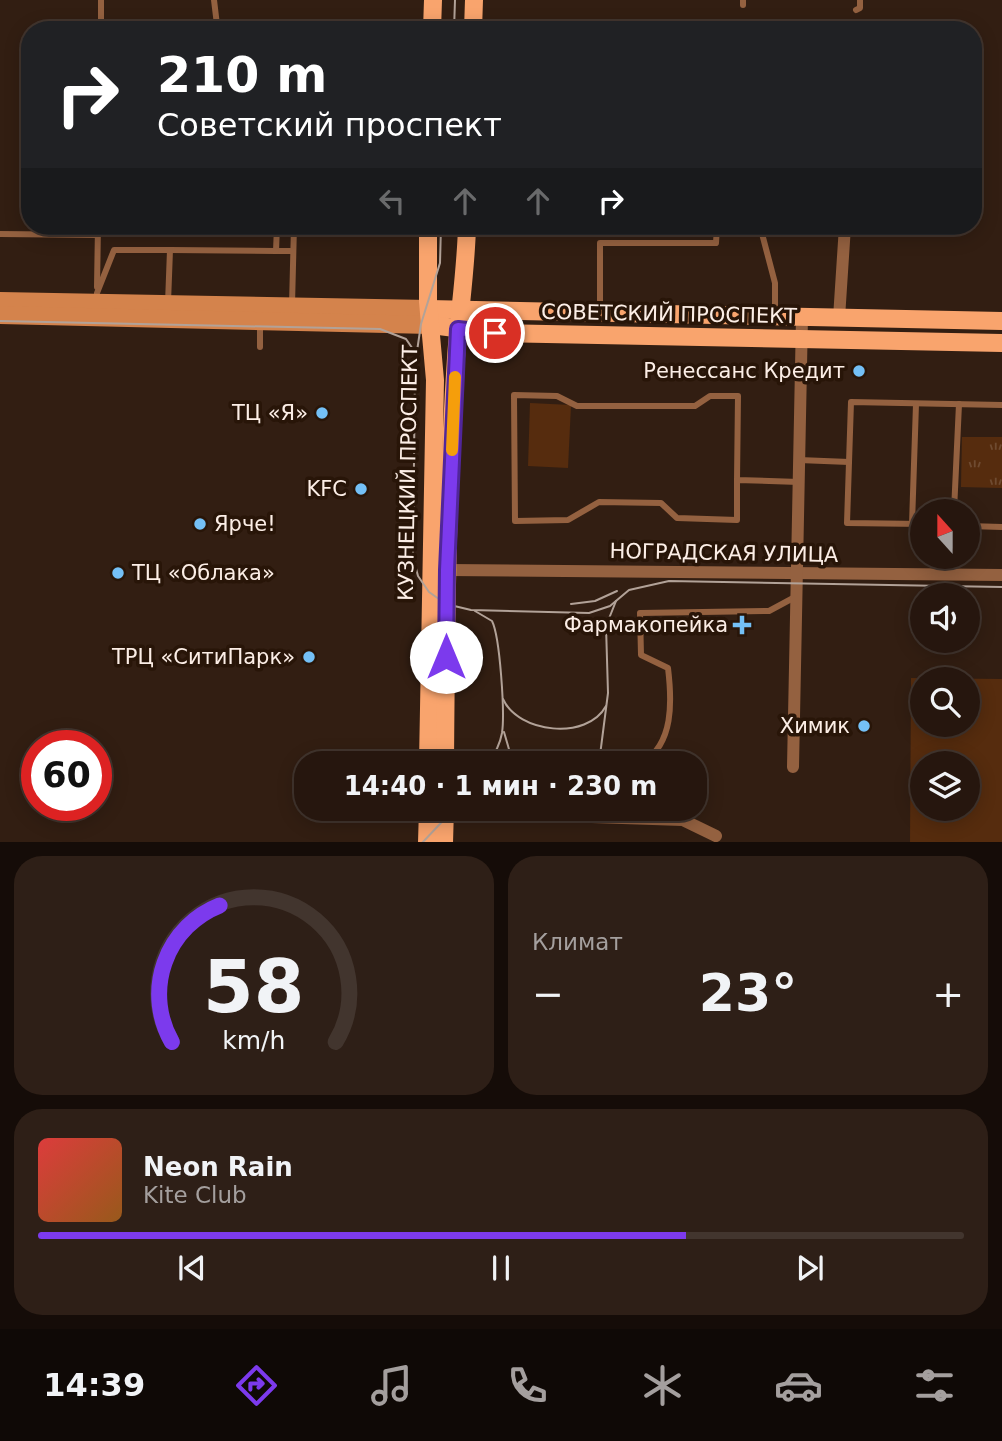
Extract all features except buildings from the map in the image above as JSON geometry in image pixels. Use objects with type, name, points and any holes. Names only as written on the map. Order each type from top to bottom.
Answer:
[{"type":"main road","points":[[432,21],[433,0]]},
{"type":"main road","points":[[473,21],[474,0]]},
{"type":"main road","name":"КУЗНЕЦКИЙ ПРОСПЕКТ","points":[[428,235],[435,380],[428,751]]},
{"type":"main road","name":"КУЗНЕЦКИЙ ПРОСПЕКТ","points":[[445,751],[447,570],[458,329],[466,281],[467,235]]},
{"type":"main road","name":"СОВЕТСКИЙ ПРОСПЕКТ","points":[[0,302],[97,298],[168,304],[292,307],[430,317],[458,329],[505,334],[1002,343]]},
{"type":"main road","name":"СОВЕТСКИЙ ПРОСПЕКТ","points":[[0,315],[261,320],[430,317],[461,310],[1002,321]]},
{"type":"main road","points":[[427,842],[435,821]]},
{"type":"main road","points":[[441,821],[444,842]]},
{"type":"street","points":[[839,318],[844,235]]},
{"type":"street","points":[[793,767],[802,317]]},
{"type":"street","name":"НОГРАДСКАЯ УЛИЦА","points":[[447,570],[1002,575]]},
{"type":"street","points":[[685,821],[716,836]]},
{"type":"lane","points":[[101,0],[101,21]]},
{"type":"lane","points":[[214,0],[217,21]]},
{"type":"lane","points":[[856,10],[860,8],[860,0]]},
{"type":"lane","points":[[0,234],[21,234]]},
{"type":"lane","points":[[97,235],[97,298]]},
{"type":"lane","points":[[276,251],[277,235]]},
{"type":"lane","points":[[292,307],[294,235]]},
{"type":"lane","points":[[600,235],[600,313]]},
{"type":"lane","points":[[600,243],[716,243],[716,235]]},
{"type":"lane","points":[[763,235],[775,283],[775,317]]},
{"type":"lane","points":[[97,298],[114,250],[293,251]]},
{"type":"lane","points":[[168,304],[170,250]]},
{"type":"lane","points":[[260,347],[261,320]]},
{"type":"lane","points":[[514,395],[557,396],[577,406],[695,407],[710,396],[738,396],[737,480],[737,520],[677,518],[661,503],[599,502],[568,520],[515,521],[514,395]]},
{"type":"lane","points":[[910,524],[847,523],[851,402],[1002,405]]},
{"type":"lane","points":[[913,499],[916,404]]},
{"type":"lane","points":[[955,499],[959,404]]},
{"type":"lane","points":[[799,460],[849,461]]},
{"type":"lane","points":[[737,480],[799,482]]},
{"type":"lane","points":[[980,526],[1002,527]]},
{"type":"lane","points":[[653,751],[667,735],[668,668],[641,655],[639,613],[769,611],[797,596]]},
{"type":"green space","points":[[530,403],[571,405],[568,468],[528,466]]},
{"type":"green space","points":[[962,437],[1002,437],[1002,488],[961,487]]},
{"type":"green space","points":[[980,679],[1002,679],[1002,842],[910,842],[910,821],[980,821],[980,751],[911,751],[911,737],[980,737]]},
{"type":"tram line","points":[[454,21],[455,0]]},
{"type":"tram line","points":[[441,235],[440,263],[421,324],[415,365],[413,557],[418,576],[429,592],[446,604],[471,610],[589,613],[610,606],[629,590],[669,581],[1002,587]]},
{"type":"tram line","points":[[0,321],[380,329],[406,339],[419,358]]},
{"type":"tram line","points":[[571,604],[595,601],[617,591]]},
{"type":"tram line","points":[[601,751],[608,693],[606,626],[616,601]]},
{"type":"tram line","points":[[475,611],[492,621],[497,642],[503,709],[502,733],[496,751]]},
{"type":"tram line","points":[[503,699],[511,710],[523,719],[553,728],[584,724],[597,717],[606,706]]},
{"type":"tram line","points":[[504,732],[510,751]]},
{"type":"tram line","points":[[423,842],[443,821]]},
{"type":"slow traffic","points":[[452,450],[455,377]]},
{"type":"place","name":"Ренессанс Кредит","points":[[859,371]]},
{"type":"place","name":"ТЦ «Я»","points":[[322,413]]},
{"type":"place","name":"KFC","points":[[361,489]]},
{"type":"place","name":"Ярче!","points":[[200,524]]},
{"type":"place","name":"ТЦ «Облака»","points":[[118,573]]},
{"type":"place","name":"Фармакопейка","points":[[742,625]]},
{"type":"place","name":"ТРЦ «СитиПарк»","points":[[309,657]]},
{"type":"place","name":"Химик","points":[[864,726]]},
{"type":"route","points":[[446,657],[447,570],[458,329],[495,333]]}]
